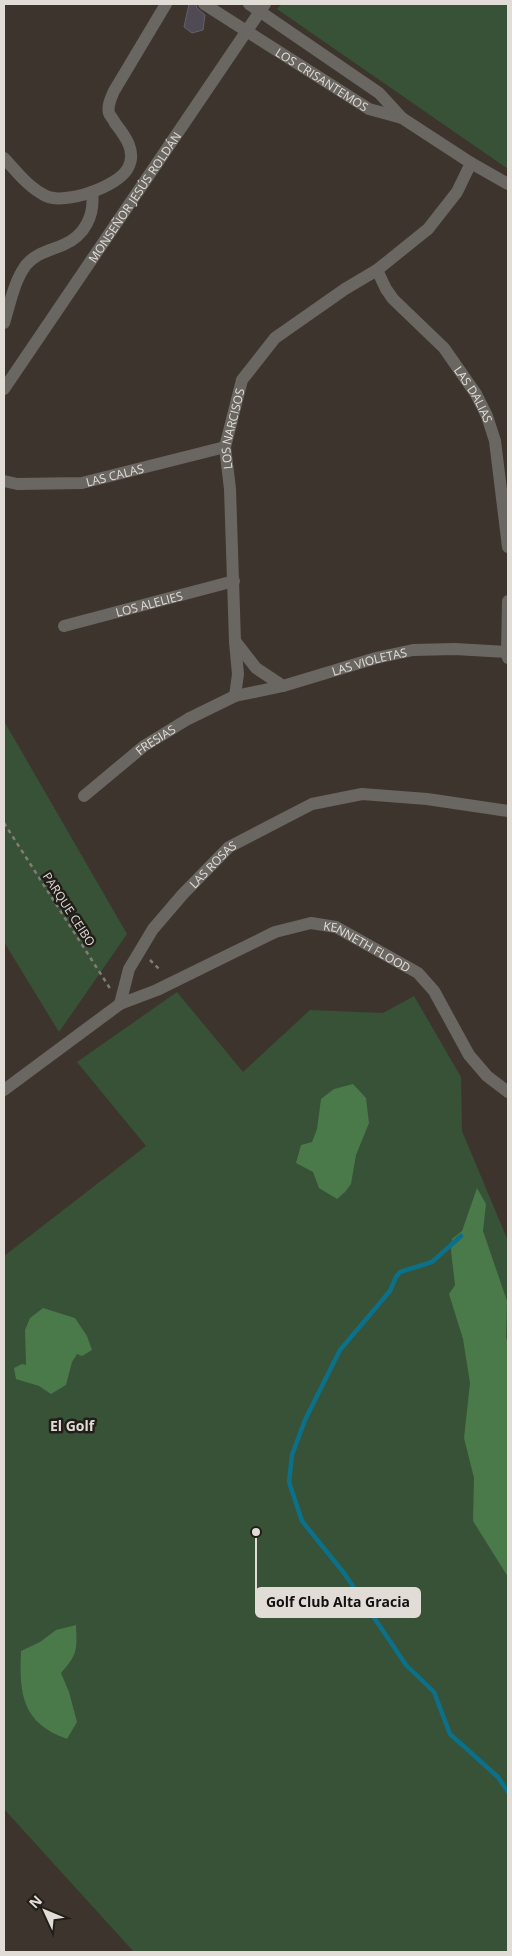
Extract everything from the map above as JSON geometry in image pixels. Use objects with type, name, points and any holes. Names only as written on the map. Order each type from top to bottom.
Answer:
[{"type":"street","points":[[4,158],[26,182],[48,198],[62,199],[92,192],[120,178],[128,167],[131,157],[130,146],[109,113],[109,103],[114,91],[166,4]]},
{"type":"street","name":"LOS CRISANTEMOS","points":[[204,4],[369,109],[402,118]]},
{"type":"street","name":"LOS CRISANTEMOS","points":[[258,6],[379,93],[402,118],[471,163],[508,184]]},
{"type":"street","name":"MONSEÑOR JESÚS ROLDÁN","points":[[4,389],[246,30],[258,6]]},
{"type":"street","name":"LOS NARCISOS","points":[[235,696],[238,674],[235,641],[230,489],[225,447],[242,380],[276,338],[345,289],[377,270],[428,229],[457,192],[471,163]]},
{"type":"street","points":[[4,323],[17,280],[26,266],[35,256],[64,245],[76,237],[90,222],[93,201],[92,192]]},
{"type":"street","name":"LAS DALIAS","points":[[377,270],[386,290],[393,299],[444,348],[476,394],[494,440],[508,547]]},
{"type":"street","name":"LAS CALAS","points":[[4,481],[17,484],[82,483],[225,447]]},
{"type":"street","name":"LOS ALELIES","points":[[64,626],[234,580]]},
{"type":"street","points":[[507,655],[508,600]]},
{"type":"street","points":[[235,641],[256,668],[283,686]]},
{"type":"street","name":"LAS VIOLETAS","points":[[235,696],[283,686],[376,658],[413,650],[454,649],[507,655]]},
{"type":"street","name":"FRESIAS","points":[[84,796],[144,746],[188,719],[235,696]]},
{"type":"street","name":"LAS ROSAS","points":[[120,1004],[129,969],[153,929],[183,894],[230,847],[312,804],[362,794],[427,799],[508,811]]},
{"type":"street","name":"KENNETH FLOOD","points":[[120,1004],[158,990],[275,932],[311,923],[336,927],[418,972],[434,991],[469,1055],[487,1076],[508,1092]]},
{"type":"street","points":[[4,1090],[120,1004]]},
{"type":"path","name":"PARQUE CEIBO","points":[[4,824],[120,1004]]},
{"type":"path","points":[[150,960],[161,971]]},
{"type":"green space","points":[[282,4],[508,4],[508,169],[277,9]]},
{"type":"green space","points":[[4,721],[127,934],[59,1032],[4,942]]},
{"type":"green space","points":[[177,992],[243,1072],[310,1010],[383,1013],[414,996],[461,1077],[462,1131],[508,1241],[508,1952],[134,1952],[4,1809],[4,1256],[146,1146],[77,1062]]},
{"type":"green space","points":[[353,1084],[366,1098],[369,1123],[356,1155],[351,1184],[337,1199],[319,1188],[313,1172],[296,1163],[301,1145],[312,1142],[317,1129],[321,1099],[334,1089]]},
{"type":"green space","points":[[477,1188],[486,1204],[483,1231],[507,1301],[508,1577],[473,1521],[474,1478],[464,1438],[470,1383],[463,1339],[449,1294],[455,1285],[451,1251],[452,1239],[462,1231]]},
{"type":"green space","points":[[43,1308],[75,1318],[87,1336],[92,1350],[82,1356],[77,1354],[72,1362],[66,1385],[51,1394],[39,1386],[16,1379],[14,1368],[22,1364],[26,1365],[25,1330],[30,1318]]},
{"type":"green space","points":[[76,1625],[75,1651],[71,1661],[61,1673],[69,1692],[77,1722],[67,1739],[41,1725],[26,1705],[21,1681],[21,1651],[40,1642],[56,1630]]},
{"type":"building","points":[[189,4],[196,4],[197,8],[205,15],[203,30],[192,33],[184,27]]},
{"type":"waterway","points":[[461,1236],[432,1262],[400,1272],[390,1291],[340,1350],[305,1420],[292,1455],[289,1482],[302,1521],[344,1573],[406,1665],[434,1692],[450,1734],[498,1777],[508,1792]]},
{"type":"place","name":"Golf Club Alta Gracia","points":[[256,1532]]},
{"type":"district","name":"El Golf","points":[[72,1425]]}]
